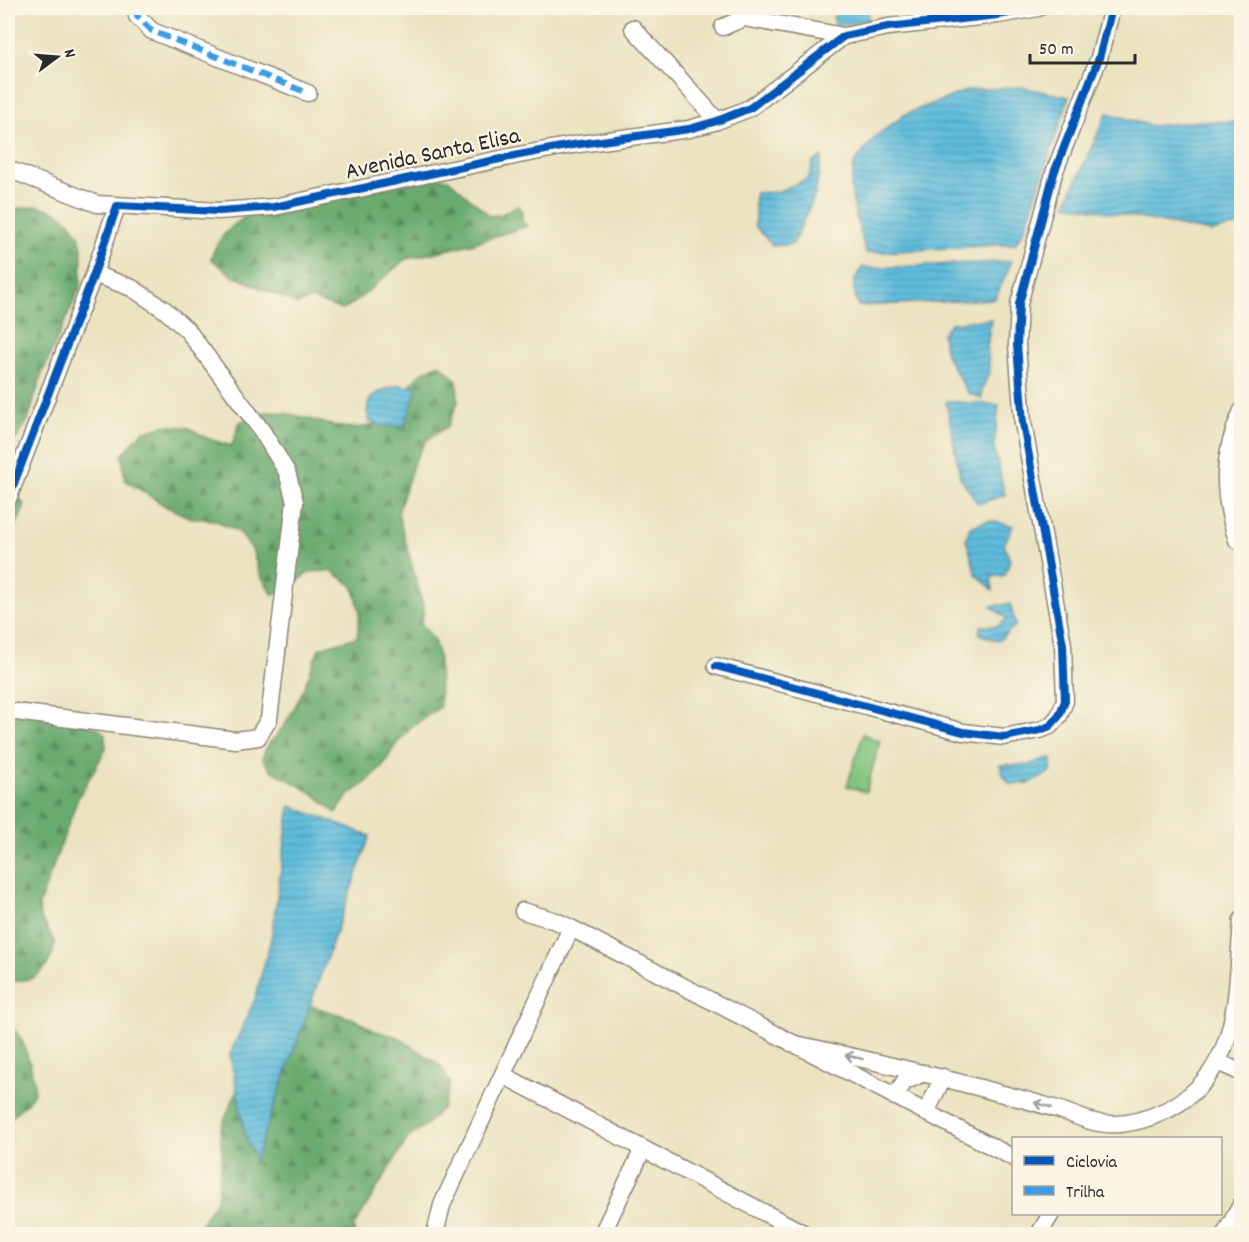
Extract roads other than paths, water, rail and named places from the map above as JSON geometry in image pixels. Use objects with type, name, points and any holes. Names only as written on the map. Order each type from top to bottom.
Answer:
[{"type":"street","points":[[135,8],[137,16],[152,31],[308,93]]},
{"type":"street","name":"Avenida Santa Elisa","points":[[8,169],[97,204],[219,211],[274,207],[519,155],[689,129],[750,108],[844,36],[888,27],[998,15],[1038,8]]},
{"type":"street","points":[[716,666],[963,732],[1004,736],[1022,734],[1050,726],[1059,716],[1065,701],[1063,645],[1023,423],[1017,345],[1019,304],[1054,173],[1099,58],[1112,8]]},
{"type":"street","points":[[723,27],[744,18],[844,36]]},
{"type":"street","points":[[633,28],[665,65],[699,98],[717,121]]},
{"type":"street","points":[[8,499],[12,478],[94,274],[117,206]]},
{"type":"street","points":[[8,711],[236,740],[258,737],[269,719],[295,502],[287,472],[262,431],[188,330],[165,310],[132,288],[94,274]]},
{"type":"street","points":[[1240,542],[1226,498],[1225,482],[1235,449],[1242,411]]},
{"type":"street","points":[[523,911],[571,928],[1012,1157]]},
{"type":"street","points":[[791,1043],[943,1077],[1098,1123],[1130,1123],[1160,1114],[1192,1092],[1218,1062],[1228,1040],[1234,1018],[1242,920]]},
{"type":"street","points":[[435,1234],[442,1205],[571,928]]},
{"type":"street","points":[[1218,1062],[1242,1072]]},
{"type":"street","points":[[895,1097],[904,1082],[924,1073]]},
{"type":"street","points":[[503,1075],[805,1234]]},
{"type":"street","points":[[926,1113],[943,1077]]},
{"type":"street","points":[[1091,1137],[1098,1123]]},
{"type":"street","points":[[602,1234],[643,1149]]},
{"type":"street","points":[[1225,1234],[1242,1203]]},
{"type":"street","points":[[1040,1234],[1050,1215]]},
{"type":"water","points":[[843,8],[867,8],[869,21],[836,26],[833,17]]},
{"type":"water","points":[[1021,87],[1069,97],[1024,231],[1015,244],[866,253],[855,213],[851,187],[854,163],[876,136],[906,114],[968,90]]},
{"type":"water","points":[[1107,113],[1152,126],[1199,121],[1241,122],[1241,225],[1211,232],[1066,204]]},
{"type":"water","points":[[822,157],[815,195],[793,244],[773,246],[755,226],[755,193],[778,192],[809,178],[813,162]]},
{"type":"water","points":[[1012,261],[995,299],[858,306],[854,281],[863,267]]},
{"type":"water","points":[[991,319],[987,347],[990,371],[982,389],[982,399],[968,393],[946,355],[942,333],[951,323]]},
{"type":"water","points":[[398,385],[417,388],[404,427],[381,426],[369,421],[368,406],[373,396]]},
{"type":"water","points":[[946,401],[999,405],[994,447],[1005,495],[978,504],[960,477]]},
{"type":"water","points":[[989,520],[1013,526],[1004,545],[1010,560],[1005,575],[991,577],[993,590],[976,574],[966,539],[970,527]]},
{"type":"water","points":[[1010,604],[1016,625],[998,641],[979,634],[981,626],[997,626],[1007,619],[991,606]]},
{"type":"water","points":[[1052,758],[1051,771],[1027,783],[1010,784],[1003,775],[1000,765],[1027,765]]},
{"type":"water","points":[[290,806],[370,836],[255,1160],[245,1134],[230,1054],[255,999],[271,939]]}]
